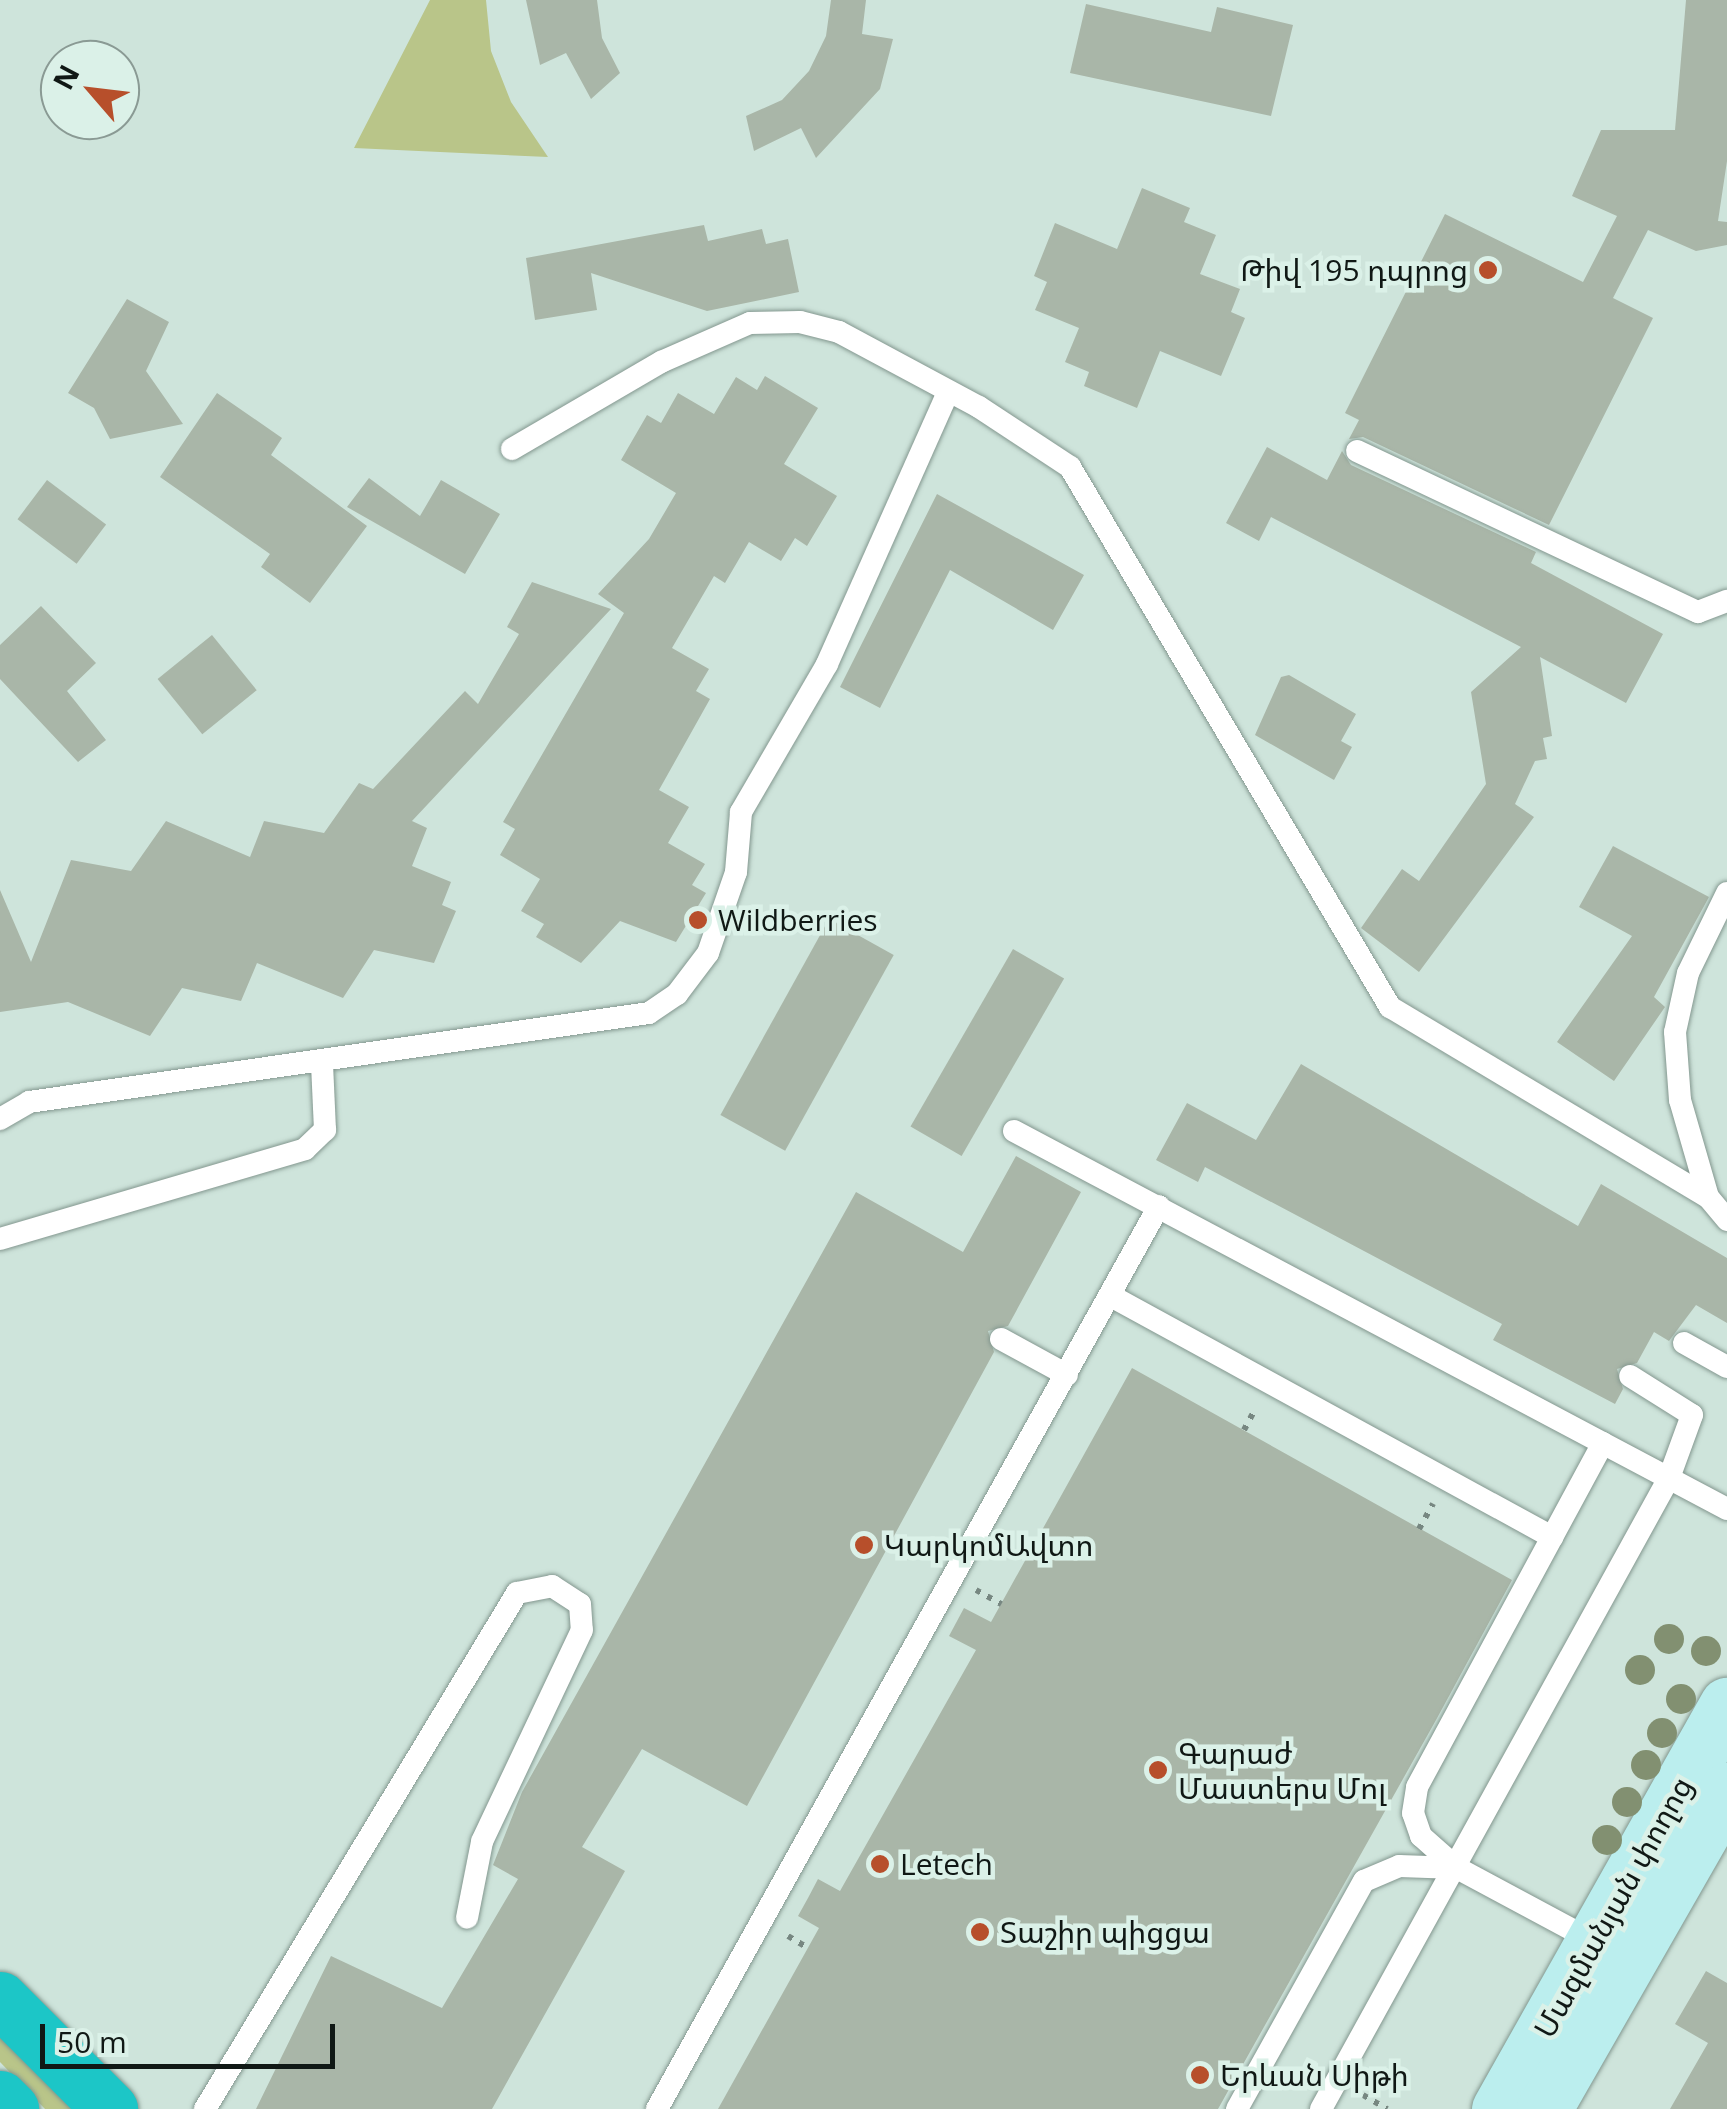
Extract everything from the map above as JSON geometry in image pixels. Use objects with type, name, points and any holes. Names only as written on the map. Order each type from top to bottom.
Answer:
[{"type":"highway","points":[[0,1999],[110,2109]]},
{"type":"highway","points":[[0,2098],[10,2109]]},
{"type":"main road","name":"Մազմանյան փողոց","points":[[1544,2109],[1612,1951],[1727,1705]]},
{"type":"main road","name":"Մազմանյան փողոց","points":[[1499,2109],[1727,1790]]},
{"type":"lane","points":[[512,449],[661,362],[750,323],[800,322],[839,332],[948,392],[1070,467],[1390,1007],[1708,1197],[1727,1220]]},
{"type":"lane","points":[[0,1119],[29,1102],[322,1064],[649,1013],[678,994],[713,937],[736,872],[741,812],[827,664],[948,392]]},
{"type":"lane","points":[[1357,451],[1698,612],[1727,601]]},
{"type":"lane","points":[[1708,1197],[1680,1100],[1675,1032],[1688,973],[1727,893]]},
{"type":"lane","points":[[0,1239],[305,1149],[325,1130],[322,1064]]},
{"type":"lane","points":[[1014,1131],[1727,1509]]},
{"type":"lane","points":[[657,2109],[1160,1206]]},
{"type":"lane","points":[[1111,1296],[1552,1536]]},
{"type":"lane","points":[[1001,1339],[1067,1375]]},
{"type":"lane","points":[[1684,1343],[1727,1367]]},
{"type":"lane","points":[[1321,2109],[1670,1478],[1692,1416],[1630,1376]]},
{"type":"lane","points":[[1603,1442],[1417,1788],[1413,1813],[1421,1836],[1457,1868],[1612,1951]]},
{"type":"lane","points":[[205,2109],[518,1593],[552,1586],[580,1604],[582,1630],[482,1842],[467,1918]]},
{"type":"lane","points":[[1237,2109],[1364,1881],[1399,1866],[1457,1868]]},
{"type":"green space","points":[[430,0],[486,0],[491,51],[511,102],[548,157],[354,148]]},
{"type":"green space","points":[[0,2026],[82,2109],[45,2109],[0,2062]]},
{"type":"building","points":[[526,0],[597,0],[602,38],[620,73],[591,99],[566,53],[540,65]]},
{"type":"building","points":[[831,0],[866,0],[862,34],[893,39],[880,89],[816,158],[801,128],[754,151],[746,116],[782,100],[809,71],[826,36]]},
{"type":"building","name":"Թիվ 195 դպրոց","points":[[1686,0],[1727,0],[1727,161],[1718,221],[1727,222],[1727,245],[1696,251],[1648,230],[1613,298],[1653,318],[1549,525],[1363,437],[1349,439],[1359,420],[1345,413],[1445,214],[1583,282],[1617,216],[1572,196],[1601,130],[1675,130]]},
{"type":"building","points":[[1086,4],[1211,32],[1217,7],[1293,25],[1271,116],[1070,73]]},
{"type":"building","points":[[1142,188],[1190,208],[1184,222],[1216,235],[1200,274],[1240,289],[1231,312],[1245,318],[1221,376],[1160,351],[1137,408],[1084,386],[1089,372],[1065,362],[1079,328],[1035,310],[1047,282],[1034,276],[1055,223],[1117,249]]},
{"type":"building","points":[[704,225],[708,241],[762,229],[766,244],[788,239],[799,292],[707,311],[591,273],[597,310],[535,320],[526,258]]},
{"type":"building","points":[[127,299],[169,322],[146,371],[183,424],[110,439],[94,408],[68,393]]},
{"type":"building","points":[[765,376],[818,408],[784,464],[837,496],[807,546],[795,538],[781,561],[749,542],[725,583],[714,576],[672,648],[709,669],[696,691],[710,699],[659,790],[689,807],[668,843],[705,864],[692,885],[706,893],[676,942],[620,921],[581,963],[536,937],[544,924],[521,911],[540,879],[500,855],[515,829],[503,822],[624,613],[598,594],[649,539],[676,493],[621,460],[647,415],[661,423],[678,393],[714,414],[736,377],[757,390]]},
{"type":"building","points":[[217,393],[282,438],[271,455],[367,526],[310,603],[261,567],[270,554],[160,477]]},
{"type":"building","points":[[1267,447],[1327,480],[1342,451],[1351,465],[1536,552],[1531,563],[1663,634],[1626,703],[1540,657],[1552,736],[1543,738],[1547,759],[1535,761],[1515,804],[1534,817],[1419,972],[1361,928],[1402,869],[1419,881],[1486,784],[1471,692],[1521,647],[1271,517],[1259,541],[1226,523]]},
{"type":"building","points":[[369,478],[420,516],[441,480],[500,514],[465,574],[347,507]]},
{"type":"building","points":[[47,480],[106,525],[77,564],[18,519]]},
{"type":"building","points":[[937,494],[1084,575],[1053,630],[950,570],[880,708],[840,687]]},
{"type":"building","points":[[532,582],[611,609],[412,821],[427,828],[412,866],[451,882],[442,905],[456,911],[434,963],[374,950],[343,998],[257,963],[241,1001],[182,988],[150,1036],[68,1002],[0,1012],[0,890],[31,962],[71,860],[131,871],[166,821],[250,857],[264,821],[324,833],[359,783],[373,789],[465,691],[478,704],[519,634],[507,627]]},
{"type":"building","points":[[41,606],[96,663],[67,691],[106,740],[78,762],[0,679],[0,645]]},
{"type":"building","points":[[212,635],[257,690],[202,734],[158,679]]},
{"type":"building","points":[[1289,675],[1356,714],[1341,741],[1352,747],[1334,780],[1255,735],[1281,677]]},
{"type":"building","points":[[1613,846],[1709,897],[1654,997],[1665,1007],[1614,1081],[1557,1042],[1632,936],[1579,907]]},
{"type":"building","points":[[829,919],[894,955],[785,1151],[720,1115]]},
{"type":"building","points":[[1013,949],[1064,978],[962,1156],[911,1127]]},
{"type":"building","points":[[1301,1064],[1578,1226],[1601,1184],[1727,1258],[1727,1323],[1696,1305],[1669,1341],[1654,1332],[1637,1363],[1617,1369],[1623,1389],[1615,1404],[1493,1340],[1502,1324],[1205,1167],[1198,1182],[1156,1160],[1187,1103],[1256,1140]]},
{"type":"building","points":[[1016,1156],[1081,1192],[1008,1326],[988,1331],[994,1352],[747,1806],[642,1749],[582,1847],[625,1871],[492,2109],[256,2109],[331,1956],[442,2008],[518,1879],[493,1865],[522,1792],[856,1192],[963,1252]]},
{"type":"building","name":"Գարաժ Մաստերս Մոլ","points":[[1132,1368],[1512,1580],[1436,1720],[1218,2109],[718,2109],[819,1928],[798,1916],[818,1879],[840,1891],[976,1650],[949,1636],[964,1608],[991,1622]]},
{"type":"building","points":[[1706,1971],[1727,1983],[1727,2109],[1670,2109],[1708,2043],[1675,2024]]},
{"type":"place","name":"Թիվ 195 դպրոց","points":[[1488,270]]},
{"type":"place","name":"Wildberries","points":[[698,920]]},
{"type":"place","name":"ԿարկոմԱվտո","points":[[864,1545]]},
{"type":"place","name":"Գարաժ Մաստերս Մոլ","points":[[1158,1770]]},
{"type":"place","name":"Letech","points":[[880,1864]]},
{"type":"place","name":"Տաշիր պիցցա","points":[[980,1932]]},
{"type":"place","name":"Երևան Սիթի","points":[[1200,2075]]}]
